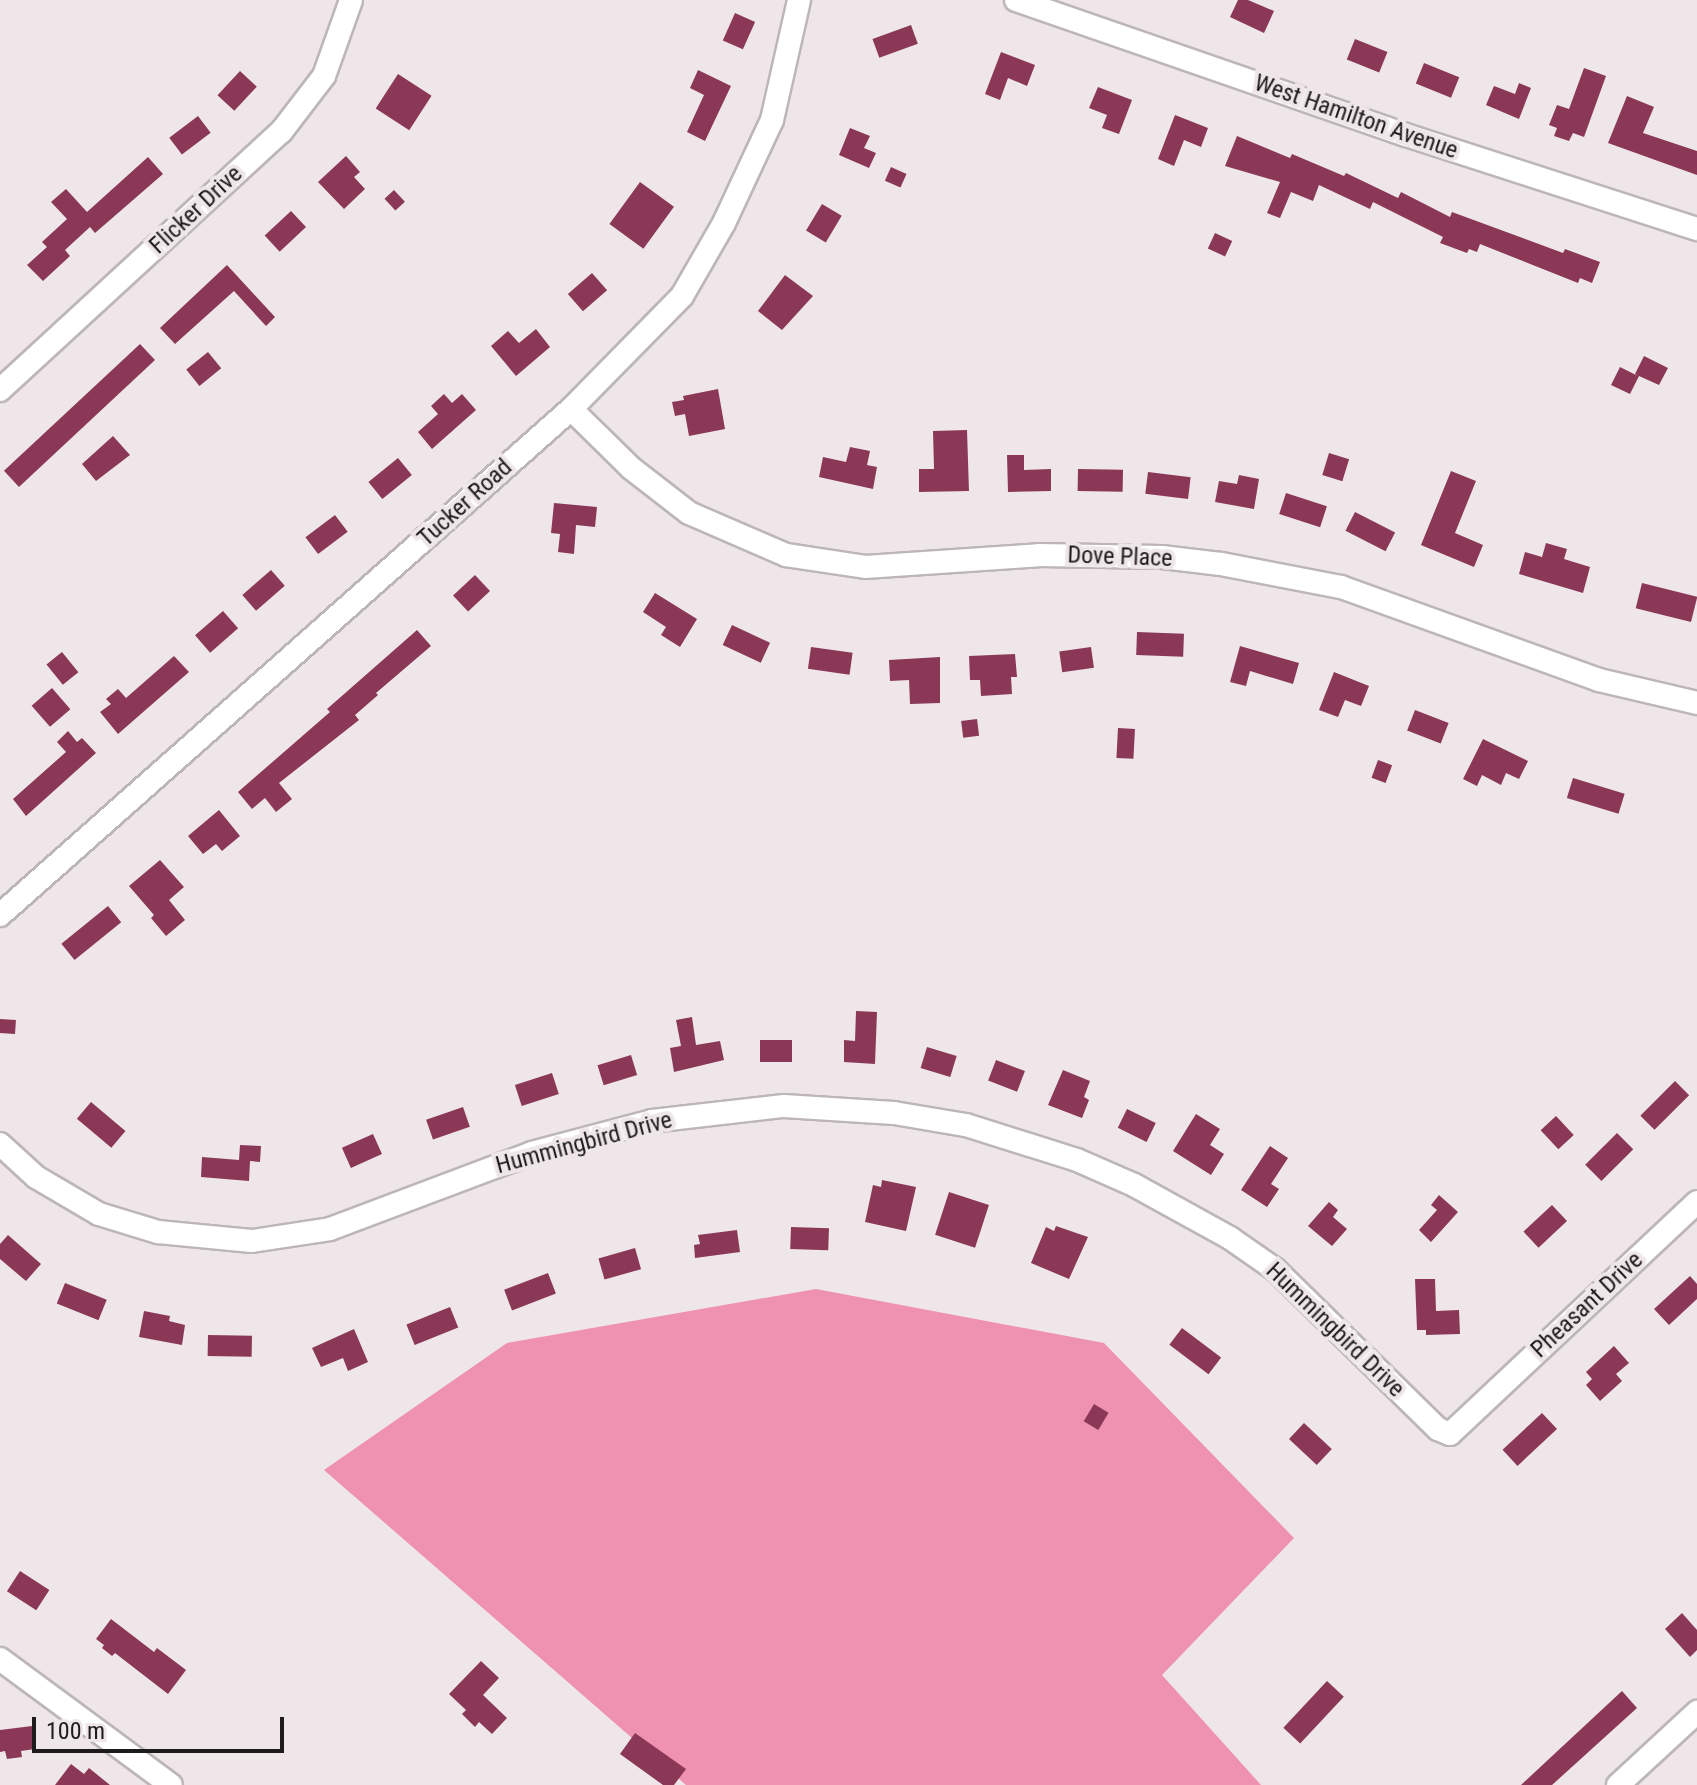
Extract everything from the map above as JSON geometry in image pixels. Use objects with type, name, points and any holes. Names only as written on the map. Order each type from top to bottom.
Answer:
[{"type":"street","name":"Flicker Drive","points":[[0,390],[281,132],[324,76],[351,0]]},
{"type":"street","name":"Tucker Road","points":[[0,915],[571,409],[682,296],[724,223],[772,120],[799,0]]},
{"type":"street","name":"West Hamilton Avenue","points":[[1016,0],[1406,135],[1697,229]]},
{"type":"street","name":"Dove Place","points":[[571,409],[631,468],[689,513],[786,555],[865,567],[1039,555],[1162,557],[1221,564],[1341,587],[1599,680],[1697,703]]},
{"type":"street","name":"Hummingbird Drive","points":[[0,1144],[36,1177],[99,1214],[158,1232],[252,1241],[330,1229],[532,1153],[652,1121],[784,1106],[894,1113],[966,1125],[1077,1160],[1134,1185],[1221,1232],[1287,1280],[1438,1429],[1450,1434],[1477,1407]]},
{"type":"street","name":"Pheasant Drive","points":[[1477,1407],[1697,1202]]},
{"type":"street","points":[[0,1660],[171,1785]]},
{"type":"street","points":[[1618,1785],[1697,1712]]},
{"type":"shaded area","points":[[816,1289],[1104,1343],[1294,1538],[1162,1675],[1261,1785],[686,1785],[324,1470],[507,1343]]},
{"type":"building","points":[[1238,0],[1248,0],[1274,11],[1264,33],[1230,17]]},
{"type":"building","points":[[735,13],[755,22],[743,49],[723,40]]},
{"type":"building","points":[[911,25],[918,44],[879,58],[872,39]]},
{"type":"building","points":[[1355,39],[1387,52],[1379,73],[1347,59]]},
{"type":"building","points":[[1001,52],[1035,65],[1027,86],[1008,78],[1000,100],[985,94]]},
{"type":"building","points":[[1424,63],[1459,77],[1451,98],[1416,83]]},
{"type":"building","points":[[1584,68],[1606,76],[1584,137],[1573,133],[1569,141],[1554,136],[1557,128],[1549,125],[1557,105],[1569,109]]},
{"type":"building","points":[[698,70],[731,86],[705,141],[687,132],[704,95],[690,88]]},
{"type":"building","points":[[240,71],[257,87],[234,111],[217,95]]},
{"type":"building","points":[[398,74],[432,96],[409,130],[376,108]]},
{"type":"building","points":[[1519,83],[1531,88],[1519,119],[1486,105],[1494,86],[1515,94]]},
{"type":"building","points":[[1098,87],[1132,100],[1119,134],[1102,128],[1107,115],[1089,108]]},
{"type":"building","points":[[1627,96],[1654,107],[1643,133],[1697,151],[1697,175],[1608,143]]},
{"type":"building","points":[[1175,115],[1208,128],[1201,147],[1184,140],[1174,166],[1158,159]]},
{"type":"building","points":[[198,116],[211,133],[182,154],[169,138]]},
{"type":"building","points":[[850,128],[870,136],[864,148],[876,153],[869,168],[839,155]]},
{"type":"building","points":[[1237,136],[1290,158],[1292,154],[1344,176],[1346,173],[1398,198],[1401,192],[1450,217],[1452,212],[1563,253],[1565,249],[1600,262],[1592,283],[1580,278],[1578,283],[1480,244],[1477,252],[1469,249],[1467,253],[1440,243],[1443,237],[1373,202],[1370,209],[1319,185],[1313,201],[1291,192],[1280,218],[1267,213],[1280,182],[1225,166]]},
{"type":"building","points":[[346,156],[360,172],[354,177],[365,189],[344,209],[318,182]]},
{"type":"building","points":[[148,157],[163,174],[95,233],[90,227],[65,250],[70,256],[43,281],[27,265],[47,247],[42,242],[67,219],[51,202],[66,189],[87,212]]},
{"type":"building","points":[[891,167],[907,174],[900,188],[885,181]]},
{"type":"building","points":[[640,182],[674,207],[643,249],[609,224]]},
{"type":"building","points":[[394,190],[405,202],[395,211],[384,199]]},
{"type":"building","points":[[822,204],[842,216],[826,242],[806,231]]},
{"type":"building","points":[[291,211],[306,227],[280,252],[265,236]]},
{"type":"building","points":[[1215,233],[1232,241],[1225,256],[1208,248]]},
{"type":"building","points":[[227,265],[275,317],[266,326],[234,291],[175,344],[160,328]]},
{"type":"building","points":[[592,273],[607,290],[583,311],[568,294]]},
{"type":"building","points":[[785,275],[813,296],[782,330],[758,311]]},
{"type":"building","points":[[536,329],[550,347],[516,376],[491,346],[508,331],[519,343]]},
{"type":"building","points":[[140,344],[155,360],[19,487],[4,471]]},
{"type":"building","points":[[208,352],[221,368],[199,386],[186,370]]},
{"type":"building","points":[[1644,356],[1668,368],[1659,385],[1639,376],[1630,394],[1611,385],[1620,367],[1638,376],[1635,374]]},
{"type":"building","points":[[718,389],[725,429],[689,436],[685,414],[675,416],[672,402],[684,400],[683,396]]},
{"type":"building","points":[[444,394],[452,403],[462,394],[476,410],[432,449],[418,432],[438,414],[431,406]]},
{"type":"building","points":[[967,430],[969,491],[919,492],[919,469],[934,469],[933,431]]},
{"type":"building","points":[[113,436],[130,455],[96,481],[82,464]]},
{"type":"building","points":[[850,447],[870,451],[867,465],[877,467],[873,489],[819,477],[823,457],[846,462]]},
{"type":"building","points":[[1329,453],[1349,459],[1342,481],[1322,475]]},
{"type":"building","points":[[1007,455],[1024,455],[1024,470],[1051,469],[1051,491],[1008,492]]},
{"type":"building","points":[[398,458],[412,475],[382,499],[368,482]]},
{"type":"building","points":[[1078,469],[1123,470],[1123,492],[1078,491]]},
{"type":"building","points":[[1451,471],[1476,481],[1455,533],[1483,545],[1474,567],[1421,545]]},
{"type":"building","points":[[1148,472],[1191,477],[1188,499],[1145,494]]},
{"type":"building","points":[[1239,475],[1259,479],[1254,509],[1215,502],[1219,481],[1237,484]]},
{"type":"building","points":[[1286,493],[1327,506],[1320,527],[1279,514]]},
{"type":"building","points":[[554,503],[597,507],[595,527],[576,525],[574,554],[558,552],[560,534],[551,533]]},
{"type":"building","points":[[1355,512],[1395,532],[1386,551],[1345,531]]},
{"type":"building","points":[[335,515],[348,532],[318,554],[305,537]]},
{"type":"building","points":[[1546,543],[1567,549],[1564,559],[1590,567],[1583,593],[1519,574],[1525,552],[1542,557]]},
{"type":"building","points":[[271,570],[285,586],[256,611],[242,595]]},
{"type":"building","points":[[475,575],[490,591],[468,612],[453,595]]},
{"type":"building","points":[[1642,583],[1697,597],[1691,622],[1636,608]]},
{"type":"building","points":[[655,593],[697,619],[680,647],[661,635],[666,627],[643,612]]},
{"type":"building","points":[[223,611],[238,628],[210,653],[195,635]]},
{"type":"building","points":[[732,625],[770,643],[761,663],[723,645]]},
{"type":"building","points":[[417,630],[431,646],[376,693],[378,695],[355,715],[359,720],[279,783],[292,799],[276,812],[265,798],[252,809],[238,792],[330,712],[327,709]]},
{"type":"building","points":[[1137,632],[1184,634],[1183,657],[1136,655]]},
{"type":"building","points":[[1240,646],[1299,663],[1293,684],[1250,671],[1246,686],[1230,682]]},
{"type":"building","points":[[811,647],[853,653],[850,675],[808,669]]},
{"type":"building","points":[[1091,647],[1094,668],[1062,672],[1059,651]]},
{"type":"building","points":[[62,652],[78,672],[63,685],[46,665]]},
{"type":"building","points":[[1015,654],[1017,677],[1011,677],[1012,694],[981,696],[980,680],[970,680],[969,656]]},
{"type":"building","points":[[174,656],[189,672],[118,734],[100,712],[111,704],[106,699],[118,689],[126,698]]},
{"type":"building","points":[[940,657],[940,703],[910,704],[909,680],[890,681],[889,660]]},
{"type":"building","points":[[1334,672],[1369,686],[1361,706],[1345,700],[1338,717],[1319,710]]},
{"type":"building","points":[[52,688],[70,709],[50,727],[32,706]]},
{"type":"building","points":[[1415,710],[1449,723],[1441,743],[1407,731]]},
{"type":"building","points":[[977,719],[979,736],[963,738],[961,721]]},
{"type":"building","points":[[1118,728],[1135,729],[1133,759],[1116,758]]},
{"type":"building","points":[[68,731],[77,742],[82,738],[96,753],[26,816],[13,799],[66,752],[57,742]]},
{"type":"building","points":[[1483,739],[1528,761],[1519,779],[1506,773],[1501,785],[1482,775],[1477,786],[1463,779]]},
{"type":"building","points":[[1378,760],[1392,765],[1386,783],[1372,778]]},
{"type":"building","points":[[1573,778],[1625,794],[1619,814],[1567,798]]},
{"type":"building","points":[[219,810],[240,836],[222,851],[216,844],[203,854],[188,836]]},
{"type":"building","points":[[160,860],[184,887],[169,900],[185,920],[166,936],[151,918],[154,915],[129,886]]},
{"type":"building","points":[[108,906],[121,922],[75,960],[61,944]]},
{"type":"building","points":[[856,1011],[877,1012],[875,1064],[844,1062],[844,1040],[855,1041]]},
{"type":"building","points":[[692,1017],[696,1045],[720,1041],[724,1060],[674,1072],[670,1048],[681,1046],[676,1020]]},
{"type":"building","points":[[0,1019],[16,1020],[15,1034],[0,1033]]},
{"type":"building","points":[[760,1040],[792,1040],[792,1062],[760,1062]]},
{"type":"building","points":[[927,1047],[957,1056],[950,1077],[921,1068]]},
{"type":"building","points":[[631,1055],[637,1075],[604,1085],[598,1065]]},
{"type":"building","points":[[996,1060],[1025,1071],[1017,1092],[988,1081]]},
{"type":"building","points":[[1063,1070],[1090,1081],[1084,1097],[1089,1100],[1082,1118],[1048,1105]]},
{"type":"building","points":[[552,1073],[559,1094],[522,1106],[515,1085]]},
{"type":"building","points":[[1675,1081],[1689,1095],[1654,1130],[1640,1116]]},
{"type":"building","points":[[91,1102],[125,1131],[111,1148],[77,1119]]},
{"type":"building","points":[[463,1107],[470,1127],[433,1140],[426,1120]]},
{"type":"building","points":[[1127,1109],[1156,1123],[1147,1142],[1118,1128]]},
{"type":"building","points":[[1196,1114],[1220,1129],[1210,1145],[1224,1154],[1211,1175],[1173,1151]]},
{"type":"building","points":[[1556,1116],[1574,1135],[1558,1149],[1541,1130]]},
{"type":"building","points":[[1617,1133],[1633,1149],[1601,1181],[1585,1165]]},
{"type":"building","points":[[373,1134],[382,1154],[351,1168],[342,1148]]},
{"type":"building","points":[[240,1145],[261,1146],[260,1162],[250,1161],[249,1181],[201,1177],[202,1157],[239,1160]]},
{"type":"building","points":[[1270,1146],[1288,1158],[1271,1184],[1279,1189],[1267,1207],[1241,1190]]},
{"type":"building","points":[[882,1180],[916,1187],[906,1231],[865,1222],[873,1185],[881,1187]]},
{"type":"building","points":[[949,1192],[989,1205],[975,1248],[935,1235]]},
{"type":"building","points":[[1439,1195],[1458,1212],[1431,1242],[1419,1230],[1437,1210],[1431,1205]]},
{"type":"building","points":[[1329,1202],[1338,1210],[1333,1217],[1347,1229],[1332,1246],[1308,1226]]},
{"type":"building","points":[[1552,1205],[1567,1221],[1538,1248],[1523,1232]]},
{"type":"building","points":[[1056,1226],[1088,1237],[1069,1279],[1031,1263],[1046,1227],[1054,1231]]},
{"type":"building","points":[[791,1227],[829,1228],[828,1250],[790,1249]]},
{"type":"building","points":[[737,1230],[740,1252],[695,1258],[694,1245],[700,1244],[698,1235]]},
{"type":"building","points":[[8,1235],[41,1264],[26,1281],[0,1259],[0,1244]]},
{"type":"building","points":[[635,1248],[641,1269],[605,1280],[598,1258]]},
{"type":"building","points":[[548,1273],[556,1294],[512,1310],[504,1290]]},
{"type":"building","points":[[1690,1276],[1697,1284],[1697,1299],[1669,1325],[1654,1309]]},
{"type":"building","points":[[1415,1279],[1435,1279],[1436,1311],[1459,1310],[1460,1334],[1426,1335],[1426,1330],[1417,1330]]},
{"type":"building","points":[[65,1283],[107,1300],[98,1320],[57,1303]]},
{"type":"building","points":[[450,1307],[458,1327],[415,1345],[406,1325]]},
{"type":"building","points":[[144,1311],[170,1316],[169,1321],[185,1325],[182,1345],[139,1337]]},
{"type":"building","points":[[1182,1328],[1221,1357],[1208,1374],[1169,1345]]},
{"type":"building","points":[[354,1329],[368,1362],[348,1371],[343,1358],[321,1367],[312,1348]]},
{"type":"building","points":[[208,1335],[252,1336],[252,1357],[208,1356]]},
{"type":"building","points":[[1614,1346],[1629,1363],[1616,1374],[1622,1381],[1600,1401],[1586,1385],[1592,1379],[1586,1372]]},
{"type":"building","points":[[1094,1404],[1109,1413],[1098,1430],[1084,1421]]},
{"type":"building","points":[[1542,1413],[1557,1429],[1518,1466],[1503,1450]]},
{"type":"building","points":[[1304,1423],[1332,1449],[1317,1465],[1289,1439]]},
{"type":"building","points":[[20,1571],[49,1590],[36,1610],[7,1591]]},
{"type":"building","points":[[1682,1613],[1697,1630],[1697,1650],[1690,1657],[1665,1629]]},
{"type":"building","points":[[111,1619],[154,1652],[157,1648],[186,1670],[168,1694],[115,1653],[112,1656],[102,1648],[104,1645],[96,1639]]},
{"type":"building","points":[[481,1661],[499,1678],[483,1695],[507,1718],[492,1734],[479,1722],[475,1727],[462,1714],[466,1710],[449,1694]]},
{"type":"building","points":[[1327,1681],[1344,1697],[1300,1743],[1283,1728]]},
{"type":"building","points":[[1622,1691],[1637,1708],[1552,1785],[1521,1785]]},
{"type":"building","points":[[32,1726],[35,1749],[21,1751],[22,1757],[7,1759],[5,1751],[0,1752],[0,1730]]},
{"type":"building","points":[[635,1733],[686,1769],[674,1785],[663,1785],[620,1754]]},
{"type":"building","points":[[71,1764],[84,1774],[89,1768],[110,1785],[55,1785]]}]
